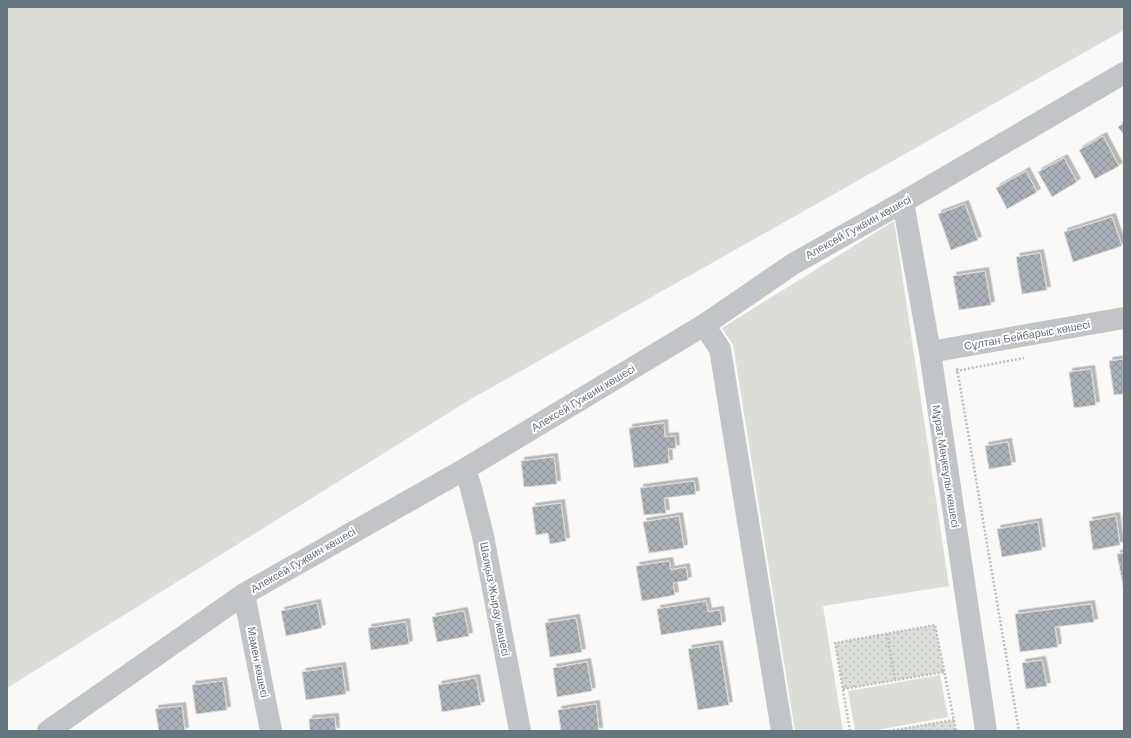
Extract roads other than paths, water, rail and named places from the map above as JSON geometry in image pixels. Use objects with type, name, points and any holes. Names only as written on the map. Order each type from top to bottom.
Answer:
[{"type":"street","name":"Алексей Гужвин көшесі","points":[[48,731],[244,594],[465,469],[704,325],[793,264],[1124,73]]},
{"type":"street","name":"Мұрат Мөңкеұлы көшесі","points":[[902,202],[930,352],[986,731]]},
{"type":"street","name":"Сұлтан Бейбарыс көшесі","points":[[930,352],[1124,318]]},
{"type":"street","points":[[704,325],[720,349],[782,731]]},
{"type":"street","name":"Шалқыз Жырау көшесі","points":[[465,469],[483,536],[520,731]]},
{"type":"street","name":"Мамен көшесі","points":[[244,594],[271,731]]}]
